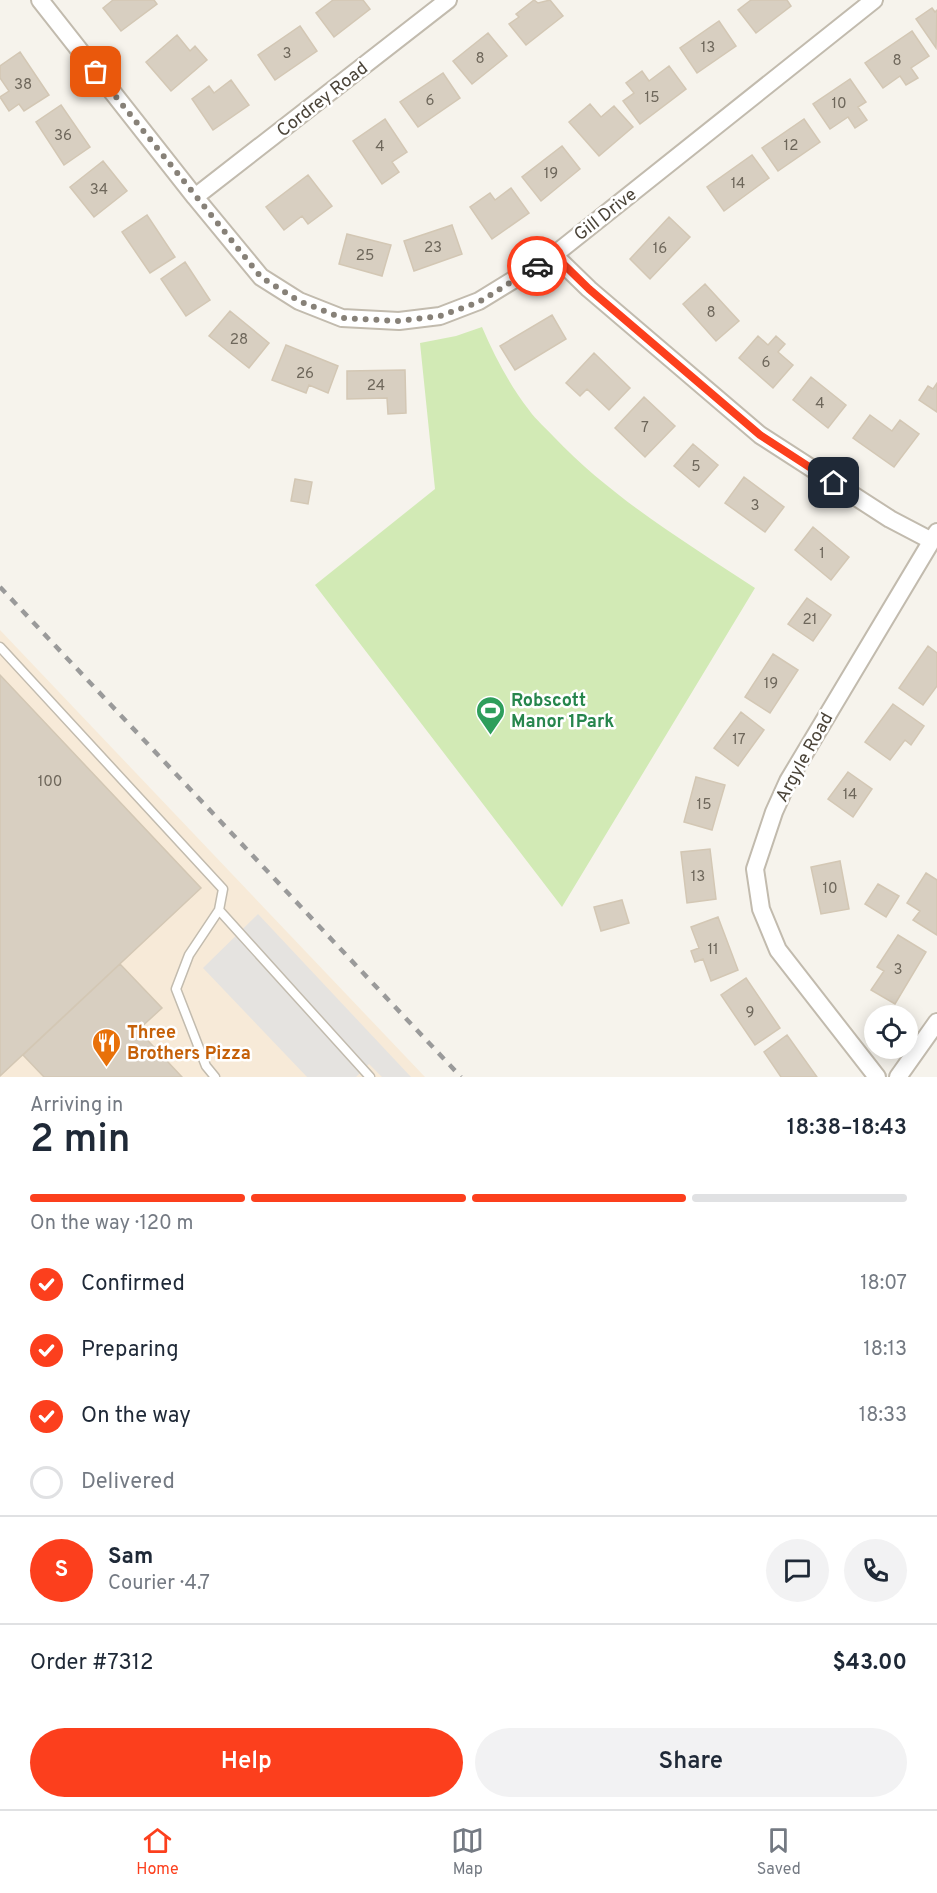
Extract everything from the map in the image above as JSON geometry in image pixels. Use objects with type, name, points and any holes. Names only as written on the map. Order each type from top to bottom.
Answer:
[{"type":"street","name":"Gill Drive","points":[[40,0],[261,277],[299,301],[342,318],[399,321],[440,316],[479,302],[554,255],[874,0]]},
{"type":"street","name":"Cordrey Road","points":[[195,197],[448,0]]},
{"type":"street","points":[[554,255],[589,289],[760,435],[890,519],[934,536]]},
{"type":"street","name":"Argyle Road","points":[[877,1077],[778,950],[761,909],[755,869],[774,812],[788,781],[934,536]]},
{"type":"street","points":[[898,1077],[937,1022]]},
{"type":"lane","points":[[0,647],[223,889],[219,909],[189,955],[176,989],[206,1066],[215,1077]]},
{"type":"lane","points":[[219,909],[370,1077]]},
{"type":"shaded area","points":[[0,630],[425,1077],[0,1077]]},
{"type":"shaded area","points":[[258,914],[411,1077],[382,1077],[369,1064],[356,1077],[307,1077],[203,968]]},
{"type":"green space","points":[[482,327],[503,370],[522,400],[538,421],[576,459],[650,518],[755,588],[562,907],[315,585],[435,489],[420,343],[456,336]]},
{"type":"building","points":[[113,0],[154,0],[157,4],[121,31],[103,8]]},
{"type":"building","points":[[333,0],[363,0],[370,9],[334,37],[316,13]]},
{"type":"building","points":[[534,0],[538,3],[550,0],[563,16],[526,45],[509,24],[519,17],[516,14]]},
{"type":"building","points":[[751,0],[787,0],[791,6],[756,33],[738,10]]},
{"type":"building","points":[[932,8],[935,12],[937,10],[936,48],[916,19]]},
{"type":"building","points":[[719,21],[736,46],[697,73],[680,48]]},
{"type":"building","points":[[300,26],[317,51],[275,80],[258,55]]},
{"type":"building","points":[[912,31],[929,56],[911,68],[918,78],[906,85],[900,76],[883,88],[865,63]]},
{"type":"building","points":[[488,33],[507,56],[472,84],[453,61]]},
{"type":"building","points":[[177,35],[190,51],[195,46],[207,60],[171,91],[146,62]]},
{"type":"building","points":[[20,52],[49,95],[24,111],[19,104],[9,111],[0,97],[9,91],[0,78],[0,66]]},
{"type":"building","points":[[669,66],[686,89],[640,124],[623,101],[634,93],[626,83],[642,71],[649,81]]},
{"type":"building","points":[[443,73],[460,98],[418,127],[400,102]]},
{"type":"building","points":[[850,79],[866,102],[858,107],[867,120],[855,128],[848,117],[830,129],[813,104]]},
{"type":"building","points":[[231,80],[249,105],[213,130],[192,99],[209,86],[214,93]]},
{"type":"building","points":[[590,104],[601,117],[614,106],[633,127],[599,156],[569,122]]},
{"type":"building","points":[[61,105],[90,147],[64,165],[36,122]]},
{"type":"building","points":[[385,119],[407,152],[392,162],[399,172],[382,184],[353,141]]},
{"type":"building","points":[[804,119],[820,142],[778,171],[762,148]]},
{"type":"building","points":[[562,146],[580,169],[541,201],[522,177]]},
{"type":"building","points":[[752,155],[769,178],[724,211],[707,187]]},
{"type":"building","points":[[103,161],[127,191],[94,217],[70,187]]},
{"type":"building","points":[[308,175],[332,206],[308,224],[302,216],[284,230],[266,207]]},
{"type":"building","points":[[511,188],[529,213],[492,239],[470,207],[490,193],[495,200]]},
{"type":"building","points":[[147,215],[175,257],[150,273],[122,232]]},
{"type":"building","points":[[669,217],[690,237],[650,279],[630,259]]},
{"type":"building","points":[[452,225],[462,254],[414,271],[404,241]]},
{"type":"building","points":[[347,234],[391,245],[382,276],[339,264]]},
{"type":"building","points":[[185,262],[210,300],[186,316],[161,279]]},
{"type":"building","points":[[705,284],[739,321],[716,341],[683,304]]},
{"type":"building","points":[[230,311],[269,343],[249,368],[209,336]]},
{"type":"building","points":[[552,315],[566,339],[515,370],[500,346]]},
{"type":"building","points":[[758,336],[768,345],[776,336],[785,344],[778,352],[793,365],[773,388],[739,358]]},
{"type":"building","points":[[286,345],[338,366],[328,393],[309,385],[306,393],[272,380]]},
{"type":"building","points":[[594,353],[630,388],[609,410],[587,389],[580,396],[566,383]]},
{"type":"building","points":[[405,370],[406,413],[388,414],[387,398],[347,399],[347,371]]},
{"type":"building","points":[[811,377],[846,405],[828,428],[793,400]]},
{"type":"building","points":[[937,383],[937,412],[919,400],[928,386],[933,389]]},
{"type":"building","points":[[644,397],[675,426],[645,457],[615,428]]},
{"type":"building","points":[[870,415],[892,431],[900,420],[919,434],[894,467],[853,438]]},
{"type":"building","points":[[693,444],[718,465],[699,487],[674,466]]},
{"type":"building","points":[[744,477],[784,507],[765,532],[725,503]]},
{"type":"building","points":[[295,479],[312,482],[308,504],[291,501]]},
{"type":"building","points":[[813,527],[849,557],[831,580],[795,550]]},
{"type":"building","points":[[807,598],[831,615],[813,641],[788,624]]},
{"type":"building","points":[[928,646],[937,653],[937,686],[923,705],[899,688]]},
{"type":"building","points":[[773,654],[798,670],[770,713],[745,697]]},
{"type":"building","points":[[0,675],[201,888],[0,1076]]},
{"type":"building","points":[[893,704],[924,726],[911,745],[905,740],[890,760],[865,742]]},
{"type":"building","points":[[741,712],[764,730],[738,766],[714,748]]},
{"type":"building","points":[[848,772],[872,789],[853,817],[828,799]]},
{"type":"building","points":[[696,777],[725,785],[712,830],[684,822]]},
{"type":"building","points":[[710,849],[716,899],[687,903],[681,852]]},
{"type":"building","points":[[840,861],[849,909],[821,914],[811,867]]},
{"type":"building","points":[[926,873],[937,880],[937,935],[913,920],[920,911],[907,903]]},
{"type":"building","points":[[878,884],[899,896],[886,917],[865,904]]},
{"type":"building","points":[[622,900],[629,923],[601,931],[594,907]]},
{"type":"building","points":[[718,917],[738,970],[711,981],[703,959],[695,962],[691,951],[699,948],[691,927]]},
{"type":"building","points":[[898,935],[926,952],[895,1004],[871,990],[884,971],[877,967]]},
{"type":"building","points":[[120,964],[162,1008],[138,1030],[182,1077],[44,1077],[23,1055]]},
{"type":"building","points":[[746,978],[780,1028],[755,1045],[721,995]]},
{"type":"building","points":[[787,1035],[817,1077],[781,1077],[764,1052]]},
{"type":"railway","points":[[0,587],[461,1077]]},
{"type":"way so far","points":[[96,72],[261,277],[299,301],[342,318],[399,321],[440,316],[479,302],[537,266]]},
{"type":"place","name":"Robscott Manor 1Park","points":[[490,736]]},
{"type":"place","name":"Three Brothers Pizza","points":[[106,1068]]},
{"type":"route","points":[[537,266],[554,255],[589,289],[760,435],[834,483]]}]
